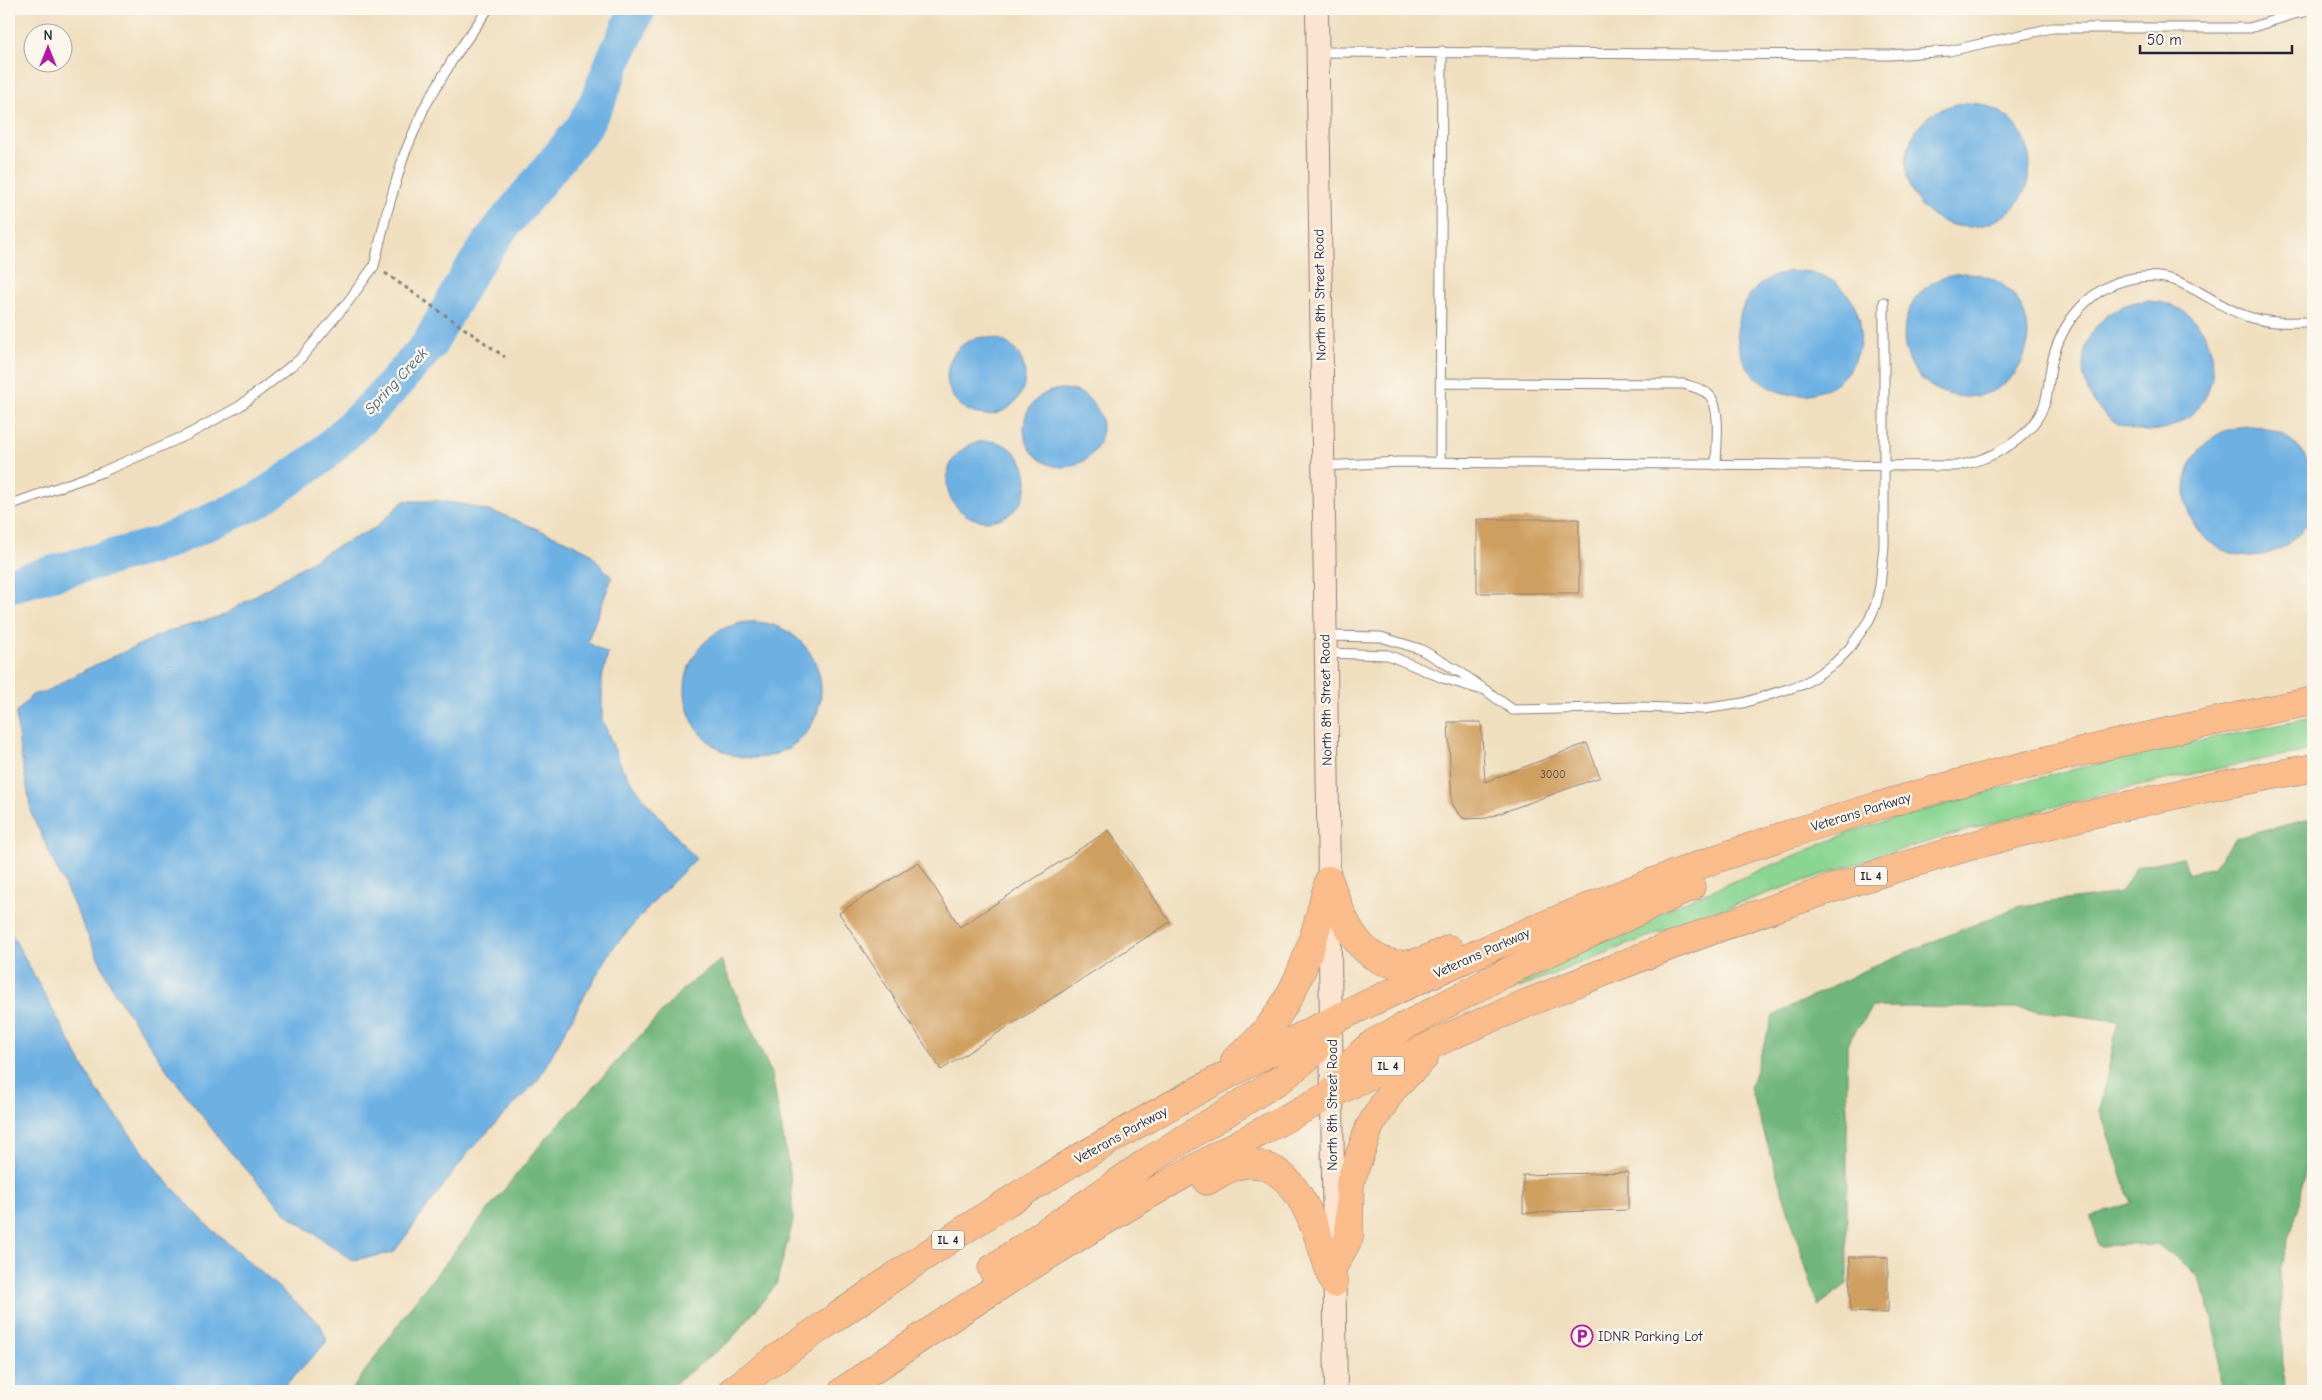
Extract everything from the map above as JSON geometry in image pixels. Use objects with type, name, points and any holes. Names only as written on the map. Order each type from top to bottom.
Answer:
[{"type":"highway","name":"Veterans Parkway","points":[[732,1391],[939,1246],[1094,1149],[1332,1022],[1530,932],[1678,873],[1850,814],[2020,766],[2151,734],[2313,701]]},
{"type":"highway","name":"IL 4","points":[[842,1391],[982,1296],[1096,1225],[1229,1149],[1332,1094],[1445,1039],[1561,990],[1732,922],[1938,855],[2036,828],[2195,791],[2313,768]]},
{"type":"highway","points":[[1332,1094],[1346,1070],[1365,1049],[1375,1042],[1513,969],[1700,883],[1716,859]]},
{"type":"highway","points":[[1330,880],[1344,922],[1358,942],[1369,953],[1382,959],[1407,964],[1420,961],[1579,893],[1624,877],[1678,873]]},
{"type":"highway","points":[[1174,1105],[1254,1046],[1285,1006],[1312,946],[1330,880]]},
{"type":"highway","points":[[924,1334],[948,1301],[999,1263],[1166,1150],[1284,1076],[1314,1051],[1332,1022]]},
{"type":"highway","points":[[1334,1275],[1349,1238],[1350,1182],[1370,1126],[1392,1090],[1408,1072],[1445,1039]]},
{"type":"highway","points":[[982,1296],[1038,1278],[1232,1167],[1244,1164],[1254,1164],[1275,1172],[1298,1192],[1334,1275]]},
{"type":"street","name":"North 8th Street Road","points":[[1317,9],[1336,1391]]},
{"type":"lane","points":[[9,505],[102,472],[187,435],[240,406],[300,359],[347,303],[374,266],[387,212],[404,156],[424,108],[452,59],[488,9]]},
{"type":"lane","points":[[1318,52],[1442,51],[1890,55],[1949,51],[2052,28],[2250,28],[2293,14],[2313,10]]},
{"type":"lane","points":[[1440,462],[1442,51]]},
{"type":"lane","points":[[1323,466],[1440,462],[1956,466],[1990,457],[2007,446],[2035,420],[2044,404],[2054,354],[2065,324],[2080,306],[2114,283],[2157,276],[2192,286],[2230,310],[2247,317],[2265,321],[2313,322]]},
{"type":"lane","points":[[1325,644],[1374,636],[1392,639],[1420,650],[1460,672],[1514,710],[1637,707],[1703,709],[1743,703],[1804,684],[1835,663],[1849,649],[1869,620],[1876,604],[1882,568],[1884,302]]},
{"type":"lane","points":[[1441,383],[1684,384],[1698,388],[1710,395],[1716,406],[1716,464]]},
{"type":"lane","points":[[1325,644],[1388,655],[1443,678],[1484,690]]},
{"type":"path","points":[[389,276],[505,357]]},
{"type":"green space","points":[[2313,718],[2313,750],[2103,794],[2000,821],[1898,851],[1797,883],[1697,918],[1497,997],[1495,991],[1670,908],[1856,830],[2019,783],[2137,754]]},
{"type":"green space","points":[[2313,818],[2313,1101],[2300,1203],[2279,1272],[2284,1391],[2221,1391],[2217,1337],[2200,1277],[2157,1244],[2098,1246],[2091,1217],[2131,1203],[2100,1111],[2118,1021],[2016,1008],[1872,1007],[1847,1044],[1847,1284],[1818,1306],[1750,1088],[1773,1016],[1873,966],[2020,906],[2121,893],[2136,867],[2183,857],[2188,874],[2214,866],[2236,838]]},
{"type":"green space","points":[[721,960],[772,1075],[791,1181],[793,1221],[776,1285],[730,1341],[665,1391],[351,1391],[414,1302],[541,1144],[683,989]]},
{"type":"water","points":[[1968,103],[1992,108],[2012,121],[2025,141],[2030,165],[2025,189],[2012,209],[1992,222],[1968,227],[1944,222],[1924,209],[1911,189],[1906,165],[1911,141],[1924,121],[1944,108]]},
{"type":"water","points":[[1799,271],[1823,276],[1843,289],[1856,309],[1861,333],[1856,357],[1843,377],[1823,390],[1799,395],[1775,390],[1755,377],[1742,357],[1737,333],[1742,309],[1755,289],[1775,276]]},
{"type":"water","points":[[1966,273],[1990,278],[2010,291],[2023,311],[2028,335],[2023,359],[2010,379],[1990,392],[1966,397],[1942,392],[1922,379],[1909,359],[1904,335],[1909,311],[1922,291],[1942,278]]},
{"type":"water","points":[[2148,301],[2173,306],[2194,320],[2208,341],[2213,366],[2208,391],[2194,412],[2173,426],[2148,431],[2123,426],[2102,412],[2088,391],[2083,366],[2088,341],[2102,320],[2123,306]]},
{"type":"water","points":[[986,337],[1001,340],[1013,349],[1022,361],[1025,376],[1022,391],[1013,403],[1001,412],[986,415],[971,412],[959,403],[950,391],[947,376],[950,361],[959,349],[971,340]]},
{"type":"water","points":[[1063,389],[1078,392],[1091,400],[1099,413],[1102,428],[1099,443],[1091,456],[1078,464],[1063,467],[1048,464],[1035,456],[1027,443],[1024,428],[1027,413],[1035,400],[1048,392]]},
{"type":"water","points":[[2250,426],[2275,431],[2296,445],[2310,466],[2315,491],[2310,516],[2296,537],[2275,551],[2250,556],[2225,551],[2204,537],[2190,516],[2185,491],[2190,466],[2204,445],[2225,431]]},
{"type":"water","points":[[987,441],[1002,444],[1015,453],[1024,466],[1027,481],[1024,496],[1015,509],[1002,518],[987,521],[972,518],[959,509],[950,496],[947,481],[950,466],[959,453],[972,444]]},
{"type":"water","points":[[404,501],[440,501],[467,505],[503,515],[589,552],[612,578],[587,642],[608,654],[602,678],[602,719],[622,768],[647,803],[696,859],[656,899],[613,948],[538,1080],[470,1150],[393,1253],[352,1260],[288,1215],[226,1147],[167,1070],[114,992],[32,815],[19,744],[16,713],[32,695],[49,690],[87,669],[169,631],[222,616],[328,551],[375,528]]},
{"type":"water","points":[[753,622],[779,627],[791,633],[801,642],[810,652],[816,664],[821,690],[816,716],[810,728],[801,738],[791,747],[779,753],[753,758],[727,753],[715,747],[705,738],[696,728],[690,716],[685,690],[690,664],[696,652],[705,642],[715,633],[727,627]]},
{"type":"water","points":[[9,929],[95,1088],[161,1175],[207,1225],[320,1324],[327,1341],[280,1391],[9,1391]]},
{"type":"building","points":[[1477,519],[1579,519],[1579,593],[1477,593]]},
{"type":"building","points":[[1448,722],[1481,722],[1485,782],[1587,743],[1600,777],[1487,818],[1465,819],[1459,815],[1452,803]]},
{"type":"building","points":[[1109,830],[1170,922],[941,1070],[839,913],[918,862],[960,927]]},
{"type":"building","points":[[1628,1172],[1628,1210],[1523,1213],[1523,1175]]},
{"type":"building","points":[[1850,1257],[1888,1257],[1888,1313],[1850,1312]]},
{"type":"waterway","name":"Spring Creek","points":[[9,585],[160,544],[255,502],[318,459],[379,401],[429,345],[468,275],[499,230],[583,128],[598,100],[614,59],[638,9]]},
{"type":"place","name":"IDNR Parking Lot","points":[[1582,1336]]}]
